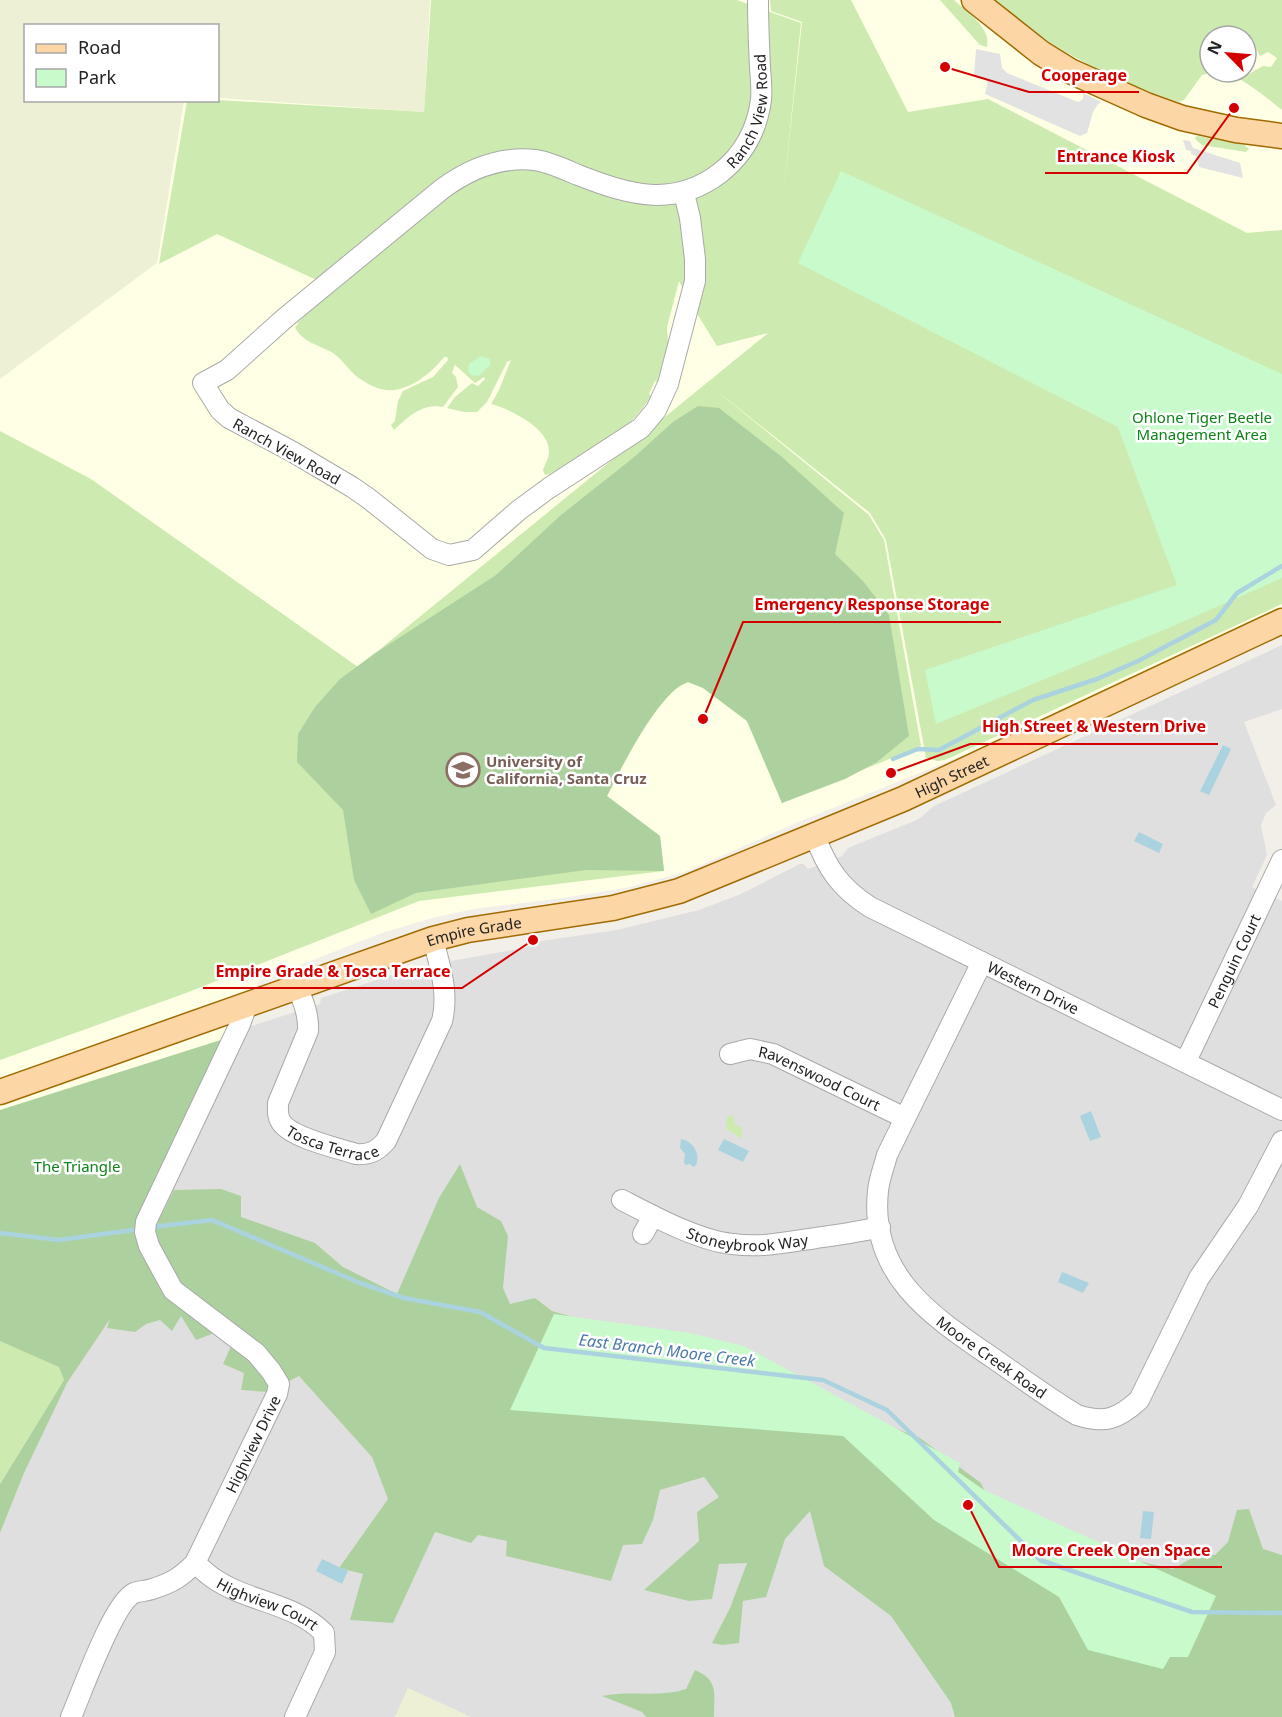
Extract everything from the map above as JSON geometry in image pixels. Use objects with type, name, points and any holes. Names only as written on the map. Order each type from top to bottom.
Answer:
[{"type":"main road","points":[[974,0],[1041,53],[1070,71],[1146,105],[1182,118],[1236,130],[1282,136]]},
{"type":"main road","name":"High Street","points":[[814,834],[861,818],[901,800],[1282,621]]},
{"type":"main road","name":"Empire Grade","points":[[0,1092],[433,939],[468,930],[614,908],[679,891],[814,834]]},
{"type":"street","name":"Ranch View Road","points":[[684,193],[690,218],[695,281],[668,384],[656,410],[641,428],[549,488],[519,510],[473,550],[449,555],[432,549],[368,498],[293,452],[229,418],[220,410],[203,383],[227,370],[285,318],[442,189],[459,176],[482,165],[503,161],[536,160],[619,189],[641,194],[684,193],[700,187],[727,167],[748,142],[757,124],[762,98],[758,0]]},
{"type":"street","name":"Western Drive","points":[[814,834],[829,868],[856,898],[1282,1110]]},
{"type":"street","name":"Penguin Court","points":[[1186,1061],[1282,860]]},
{"type":"street","name":"Tosca Terrace","points":[[297,986],[309,1023],[308,1031],[278,1103],[281,1122],[294,1133],[356,1154],[366,1155],[378,1151],[386,1141],[442,1021],[446,993],[433,939]]},
{"type":"street","name":"Moore Creek Road","points":[[982,962],[887,1155],[878,1188],[877,1206],[880,1227],[891,1266],[911,1295],[941,1322],[1077,1416],[1092,1420],[1111,1419],[1126,1412],[1139,1400],[1199,1278],[1248,1206],[1282,1141]]},
{"type":"street","name":"Highview Drive","points":[[71,1717],[118,1608],[133,1593],[152,1590],[178,1579],[195,1563],[270,1409],[279,1384],[256,1353],[173,1290],[149,1246],[145,1232],[146,1222],[247,1005]]},
{"type":"street","name":"Ravenswood Court","points":[[730,1054],[750,1049],[773,1054],[905,1118]]},
{"type":"street","name":"Stoneybrook Way","points":[[622,1200],[653,1216],[708,1238],[731,1244],[783,1243],[880,1227]]},
{"type":"street","points":[[643,1234],[653,1216]]},
{"type":"street","name":"Highview Court","points":[[195,1563],[213,1578],[236,1590],[312,1621],[324,1633],[325,1652],[295,1717]]},
{"type":"shaded area","name":"University of California, Santa Cruz","points":[[0,0],[1282,0],[1282,616],[1055,718],[796,823],[685,872],[625,888],[479,908],[432,918],[382,933],[259,981],[137,1219],[0,1516]]},
{"type":"shaded area","points":[[0,0],[430,0],[424,112],[219,98],[219,24],[24,24],[24,102],[184,102],[157,263],[0,379]]},
{"type":"shaded area","points":[[976,49],[1000,54],[1002,68],[1007,73],[1078,102],[1083,99],[1083,93],[1102,102],[1093,112],[1087,133],[1080,136],[985,94],[988,81],[974,77]]},
{"type":"shaded area","points":[[1183,140],[1190,141],[1193,148],[1240,163],[1243,178],[1199,167],[1197,157],[1191,154],[1191,151],[1186,150]]},
{"type":"shaded area","points":[[1282,645],[1282,709],[1244,722],[1276,805],[1266,813],[1261,825],[1267,855],[1252,887],[1282,901],[1282,1717],[0,1717],[0,1517],[137,1219],[242,1029],[320,1004],[321,998],[417,967],[524,948],[541,941],[617,930],[699,910],[741,894],[800,864],[804,864],[808,869],[842,856],[848,848],[919,819],[934,806]]},
{"type":"shaded area","points":[[408,1688],[471,1717],[395,1717]]},
{"type":"green space","name":"University of California, Santa Cruz","points":[[431,0],[737,0],[801,23],[783,198],[802,22],[771,11],[770,0],[851,0],[908,112],[988,99],[1247,233],[1282,230],[1282,604],[945,760],[926,758],[886,540],[870,513],[712,387],[869,515],[884,540],[921,746],[782,803],[747,721],[703,688],[688,682],[677,688],[654,715],[642,732],[607,796],[660,836],[664,871],[419,901],[186,993],[0,1060],[0,431],[91,479],[358,667],[768,333],[717,346],[679,281],[667,327],[668,343],[657,382],[655,381],[649,394],[651,396],[642,409],[619,432],[592,450],[545,475],[543,470],[549,452],[548,443],[543,435],[518,415],[491,404],[511,360],[507,362],[487,402],[477,412],[447,408],[455,397],[472,383],[478,386],[485,379],[484,377],[475,383],[455,365],[452,373],[456,377],[458,387],[443,407],[422,409],[394,430],[391,425],[395,421],[398,401],[403,391],[433,377],[448,360],[447,357],[444,357],[426,375],[411,385],[394,390],[378,388],[356,376],[333,353],[306,340],[295,327],[334,288],[217,234],[159,264],[187,102],[219,102],[219,100],[424,112]]},
{"type":"green space","points":[[940,0],[954,0],[977,20],[986,33],[987,47],[980,45]]},
{"type":"green space","points":[[995,0],[1282,0],[1282,110],[1247,84],[1258,84],[1258,69],[1263,66],[1271,67],[1277,58],[1268,52],[1260,56],[1258,24],[1198,24],[1198,81],[1184,100],[1179,102],[1129,84],[1081,61],[1058,48]]},
{"type":"green space","points":[[1195,137],[1244,145],[1249,149],[1246,152],[1202,145],[1196,140]]},
{"type":"green space","name":"Ohlone Tiger Beetle Management Area","points":[[841,171],[1282,374],[1282,578],[1173,626],[936,724],[925,670],[1177,585],[1118,427],[798,263]]},
{"type":"green space","points":[[481,356],[490,359],[490,365],[479,376],[471,375],[468,372],[469,364]]},
{"type":"green space","points":[[698,406],[719,408],[782,457],[844,513],[835,554],[863,581],[889,615],[909,736],[877,762],[845,779],[782,803],[747,721],[703,688],[688,682],[677,688],[653,715],[631,750],[607,796],[660,836],[664,871],[586,870],[416,893],[371,914],[354,880],[343,810],[297,762],[298,734],[315,707],[340,679],[374,654],[496,575],[561,515],[633,458],[673,422]]},
{"type":"green space","name":"The Triangle","points":[[227,1038],[137,1220],[156,1226],[174,1190],[221,1189],[241,1196],[241,1217],[315,1243],[343,1267],[397,1294],[439,1198],[460,1164],[477,1207],[501,1221],[508,1236],[503,1288],[510,1304],[535,1298],[552,1311],[580,1319],[650,1334],[669,1330],[687,1335],[811,1395],[920,1438],[981,1483],[993,1510],[1102,1553],[1173,1569],[1197,1555],[1215,1555],[1228,1542],[1237,1510],[1249,1509],[1263,1549],[1282,1555],[1282,1717],[955,1717],[951,1703],[891,1616],[824,1566],[810,1511],[785,1539],[766,1597],[743,1601],[739,1643],[722,1645],[712,1643],[730,1608],[747,1563],[719,1564],[712,1599],[689,1601],[644,1590],[699,1541],[697,1512],[719,1497],[704,1477],[660,1490],[653,1520],[642,1544],[623,1545],[611,1581],[506,1556],[507,1541],[478,1535],[471,1543],[435,1532],[393,1623],[350,1620],[363,1574],[339,1568],[388,1499],[372,1457],[299,1376],[268,1392],[241,1390],[244,1373],[223,1364],[232,1344],[222,1330],[196,1340],[181,1316],[172,1331],[160,1320],[146,1324],[135,1332],[107,1328],[110,1319],[67,1383],[24,1473],[0,1533],[0,1484],[64,1380],[59,1367],[0,1341],[0,1110]]},
{"type":"green space","points":[[733,1114],[735,1124],[742,1128],[742,1139],[726,1129],[726,1118]]},
{"type":"green space","points":[[554,1314],[690,1333],[744,1346],[960,1463],[958,1472],[984,1490],[1216,1596],[1188,1657],[1170,1657],[1163,1669],[1088,1650],[1059,1597],[934,1520],[843,1436],[510,1410]]},
{"type":"green space","points":[[0,1339],[58,1362],[64,1380],[0,1484]]},
{"type":"green space","points":[[695,1670],[712,1683],[714,1717],[646,1717],[642,1712],[602,1696],[676,1692],[686,1689]]},
{"type":"water","points":[[1223,745],[1231,749],[1209,795],[1200,791]]},
{"type":"water","points":[[1139,832],[1163,844],[1159,853],[1134,841]]},
{"type":"water","points":[[1091,1111],[1101,1137],[1090,1141],[1080,1116]]},
{"type":"water","points":[[681,1139],[689,1142],[697,1152],[696,1165],[693,1167],[684,1163],[685,1154],[680,1148]]},
{"type":"water","points":[[724,1139],[749,1151],[743,1162],[718,1150]]},
{"type":"water","points":[[1062,1272],[1089,1283],[1083,1293],[1058,1282]]},
{"type":"water","points":[[1143,1511],[1154,1512],[1151,1539],[1140,1538]]},
{"type":"water","points":[[322,1559],[348,1571],[342,1584],[316,1571]]},
{"type":"waterway","points":[[893,759],[918,749],[939,750],[1033,700],[1097,679],[1138,661],[1216,620],[1237,593],[1282,566]]},
{"type":"waterway","name":"East Branch Moore Creek","points":[[152,1227],[212,1220],[360,1283],[404,1298],[480,1312],[544,1348],[823,1380],[887,1410],[1040,1560],[1192,1612],[1282,1613]]},
{"type":"waterway","name":"East Branch Moore Creek","points":[[0,1233],[59,1240],[140,1229]]},
{"type":"place","name":"Cooperage","points":[[945,67]]},
{"type":"place","name":"Entrance Kiosk","points":[[1234,108]]},
{"type":"place","name":"Emergency Response Storage","points":[[703,719]]},
{"type":"place","name":"University of California, Santa Cruz","points":[[463,770]]},
{"type":"place","name":"High Street & Western Drive","points":[[891,773]]},
{"type":"place","name":"Empire Grade & Tosca Terrace","points":[[533,940]]},
{"type":"place","name":"Moore Creek Open Space","points":[[968,1505]]}]
